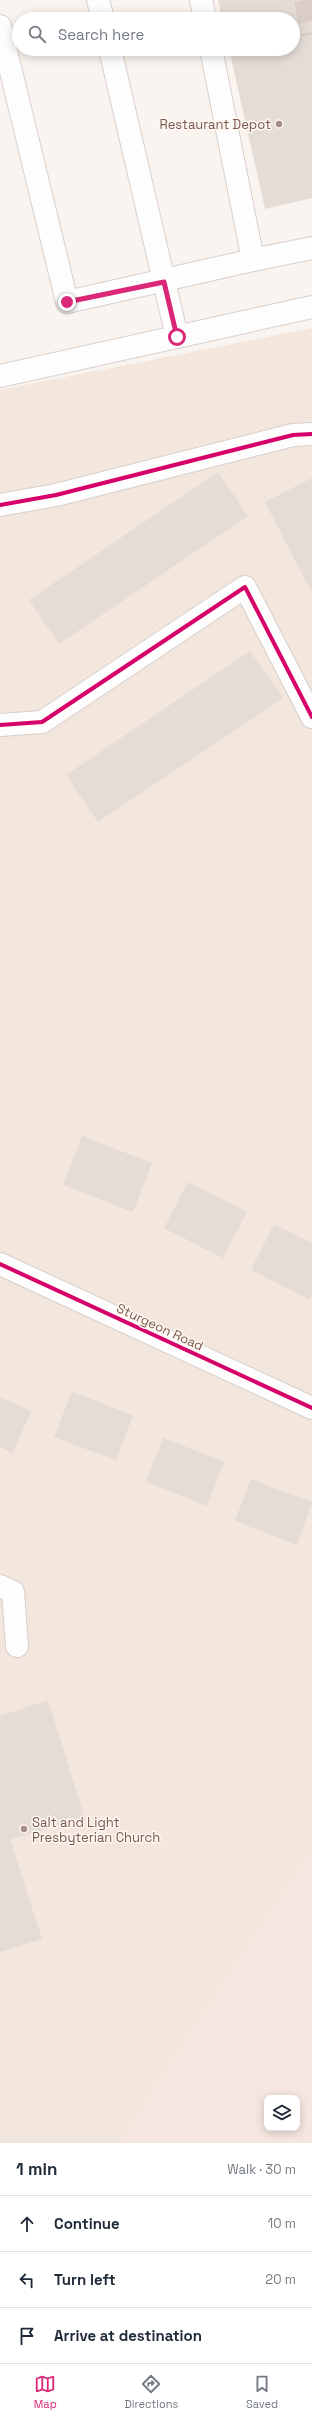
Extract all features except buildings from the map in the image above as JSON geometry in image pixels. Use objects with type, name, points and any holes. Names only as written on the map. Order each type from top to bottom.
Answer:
[{"type":"street","points":[[98,0],[101,12]]},
{"type":"street","points":[[201,0],[204,12]]},
{"type":"street","points":[[0,26],[67,302],[164,282],[253,260],[312,248]]},
{"type":"street","points":[[112,56],[177,337]]},
{"type":"street","points":[[212,56],[253,260]]},
{"type":"street","points":[[0,376],[312,307]]},
{"type":"street","points":[[0,505],[56,495],[293,435],[312,434]]},
{"type":"street","points":[[0,725],[42,722],[245,588],[312,717]]},
{"type":"street","name":"Sturgeon Road","points":[[0,1264],[312,1408]]},
{"type":"street","points":[[0,1586],[13,1592],[17,1646]]},
{"type":"shaded area","points":[[312,328],[312,1851],[119,2143],[0,2143],[0,390]]},
{"type":"shaded area","points":[[312,1851],[312,2143],[119,2143]]},
{"type":"tunnel","points":[[305,0],[312,34]]},
{"type":"cycle path","points":[[0,505],[56,495],[293,435],[312,434]]},
{"type":"cycle path","points":[[0,725],[42,722],[245,587],[312,717]]},
{"type":"cycle path","points":[[0,1264],[312,1408]]},
{"type":"place","name":"Restaurant Depot","points":[[279,124]]},
{"type":"place","name":"Salt and Light Presbyterian Church","points":[[24,1829]]},
{"type":"route","points":[[67,302],[164,282],[177,337]]}]
